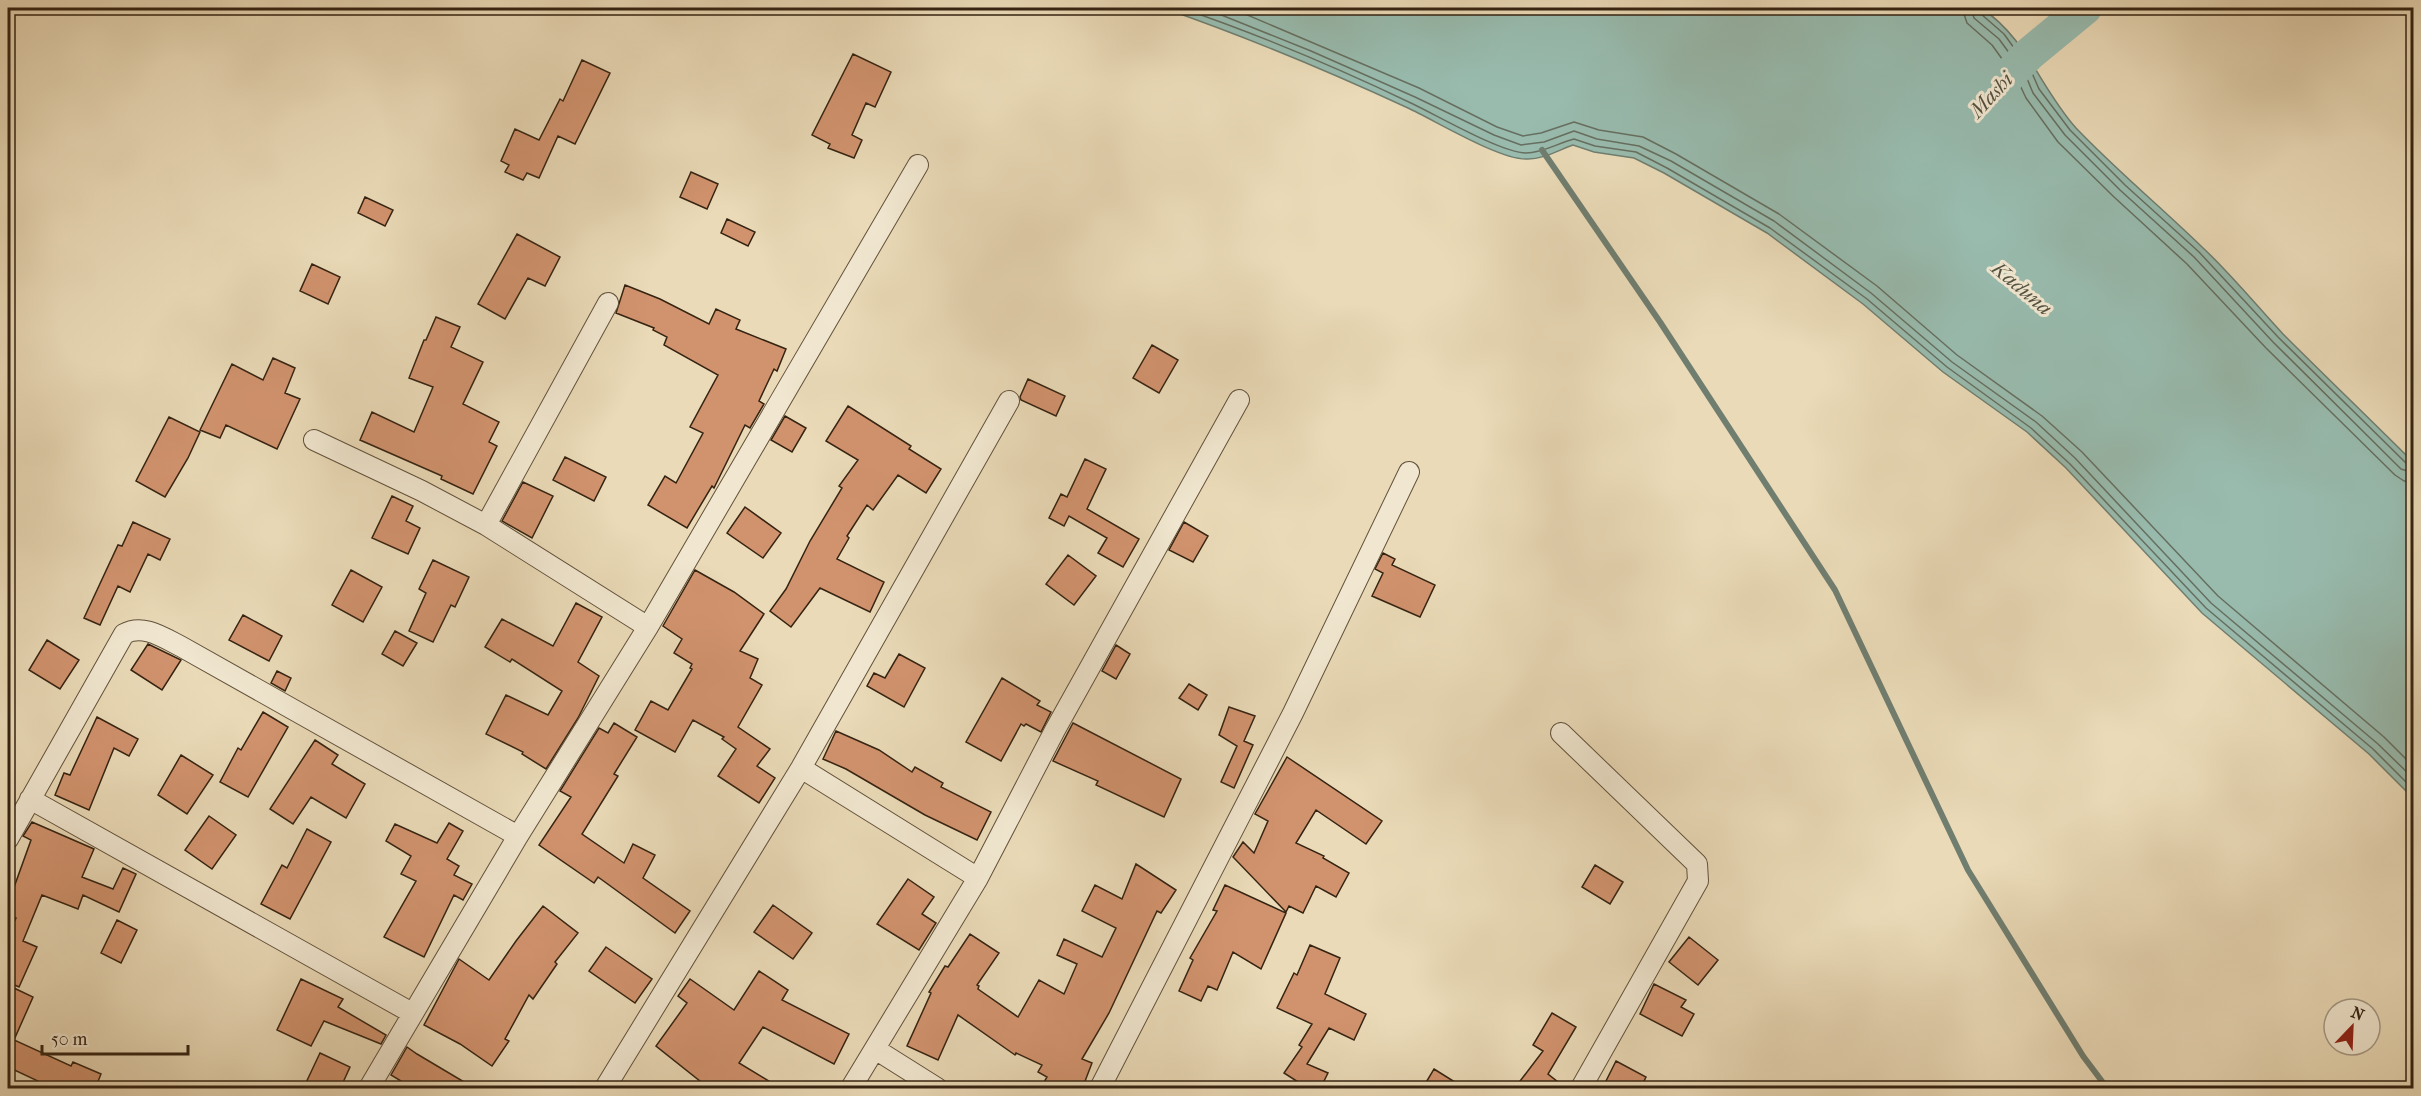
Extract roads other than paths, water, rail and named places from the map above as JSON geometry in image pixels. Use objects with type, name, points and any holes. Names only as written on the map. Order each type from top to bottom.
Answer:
[{"type":"street","points":[[369,1089],[518,836],[648,627],[918,165]]},
{"type":"street","points":[[486,525],[608,303]]},
{"type":"street","points":[[851,1089],[978,878],[1055,730],[1239,400]]},
{"type":"street","points":[[605,1089],[801,768],[1010,401]]},
{"type":"street","points":[[314,440],[423,490],[486,525],[648,627]]},
{"type":"street","points":[[1100,1089],[1293,713],[1409,472]]},
{"type":"street","points":[[8,839],[124,634],[133,629],[150,631],[182,647],[518,836]]},
{"type":"street","points":[[1561,733],[1697,864],[1698,881],[1581,1089]]},
{"type":"street","points":[[801,768],[978,878]]},
{"type":"street","points":[[30,800],[412,1013]]},
{"type":"street","points":[[874,1049],[937,1089]]},
{"type":"water","name":"Kaduna","points":[[1163,8],[1981,8],[1997,20],[2022,48],[2076,128],[2213,257],[2283,334],[2413,462],[2413,798],[2369,754],[2202,613],[2066,468],[2027,432],[1943,372],[1863,304],[1767,233],[1634,158],[1594,152],[1573,145],[1532,159],[1500,153],[1408,108],[1317,68]]},
{"type":"waterway","name":"Mashi","points":[[1996,89],[2028,55],[2085,8]]},
{"type":"waterway","points":[[1542,150],[1660,322],[1835,590],[1968,870],[2083,1056],[2107,1088]]}]
